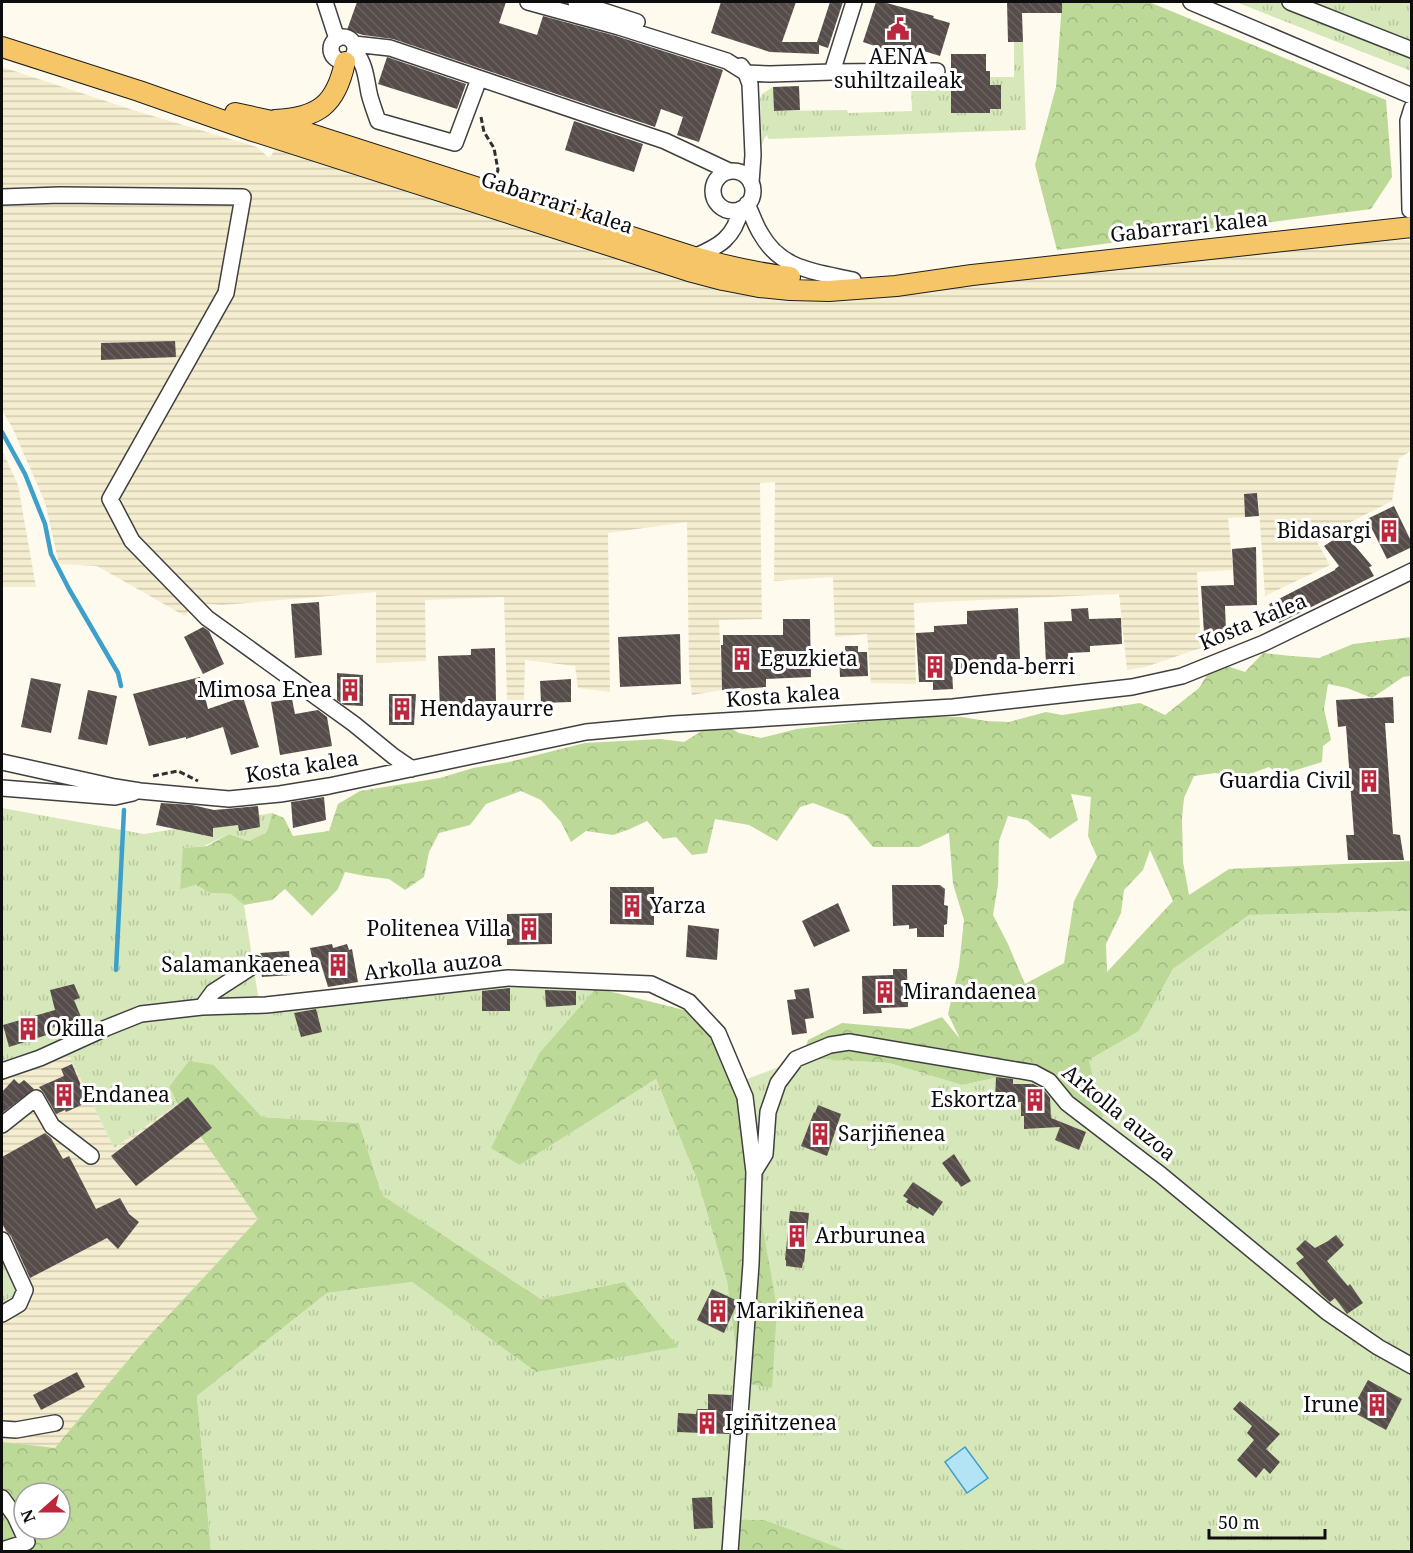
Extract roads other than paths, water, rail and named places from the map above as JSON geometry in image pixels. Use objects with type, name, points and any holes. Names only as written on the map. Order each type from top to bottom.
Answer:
[{"type":"main road","name":"Gabarrari kalea","points":[[2,47],[253,131],[689,271],[759,287],[829,291],[885,287],[1411,218]]},
{"type":"main road","points":[[267,120],[306,116],[321,109],[337,90],[351,52]]},
{"type":"main road","name":"Gabarrari kalea","points":[[139,91],[267,120],[726,266],[771,275],[853,280],[972,275]]},
{"type":"main road","points":[[607,244],[624,242],[676,258],[694,256]]},
{"type":"street","points":[[325,2],[337,39]]},
{"type":"street","points":[[528,2],[619,27],[727,61],[746,73],[937,71]]},
{"type":"street","points":[[576,2],[731,55],[746,73],[750,84],[753,143],[751,198],[730,236],[715,247],[694,256]]},
{"type":"street","points":[[832,72],[854,2]]},
{"type":"street","points":[[1191,2],[1412,96]]},
{"type":"street","points":[[1290,2],[1412,50]]},
{"type":"street","points":[[479,79],[455,143],[378,121],[361,60],[351,52],[346,38],[337,39],[332,45],[332,53],[337,60],[351,52],[390,48],[665,141],[729,171],[741,173],[751,183]]},
{"type":"street","name":"Gabarrari kalea","points":[[1411,218],[1408,121],[1412,108]]},
{"type":"street","points":[[729,171],[716,180],[714,185],[716,201],[724,209],[744,207]]},
{"type":"street","points":[[2,197],[60,195],[243,197],[226,293],[110,499],[132,541],[207,618],[354,724],[412,769]]},
{"type":"street","name":"Gabarrari kalea","points":[[744,207],[770,249],[782,259],[793,266],[853,280]]},
{"type":"street","name":"Kosta kalea","points":[[2,762],[116,787],[229,799],[329,786],[586,732],[674,724],[953,707],[1132,687],[1182,675],[1264,643],[1412,571]]},
{"type":"street","points":[[2,788],[115,797],[140,790]]},
{"type":"street","points":[[202,1007],[213,992],[256,964]]},
{"type":"street","name":"Arkolla auzoa","points":[[2,1071],[40,1058],[141,1014],[202,1007],[266,1005],[508,978],[651,984],[689,1002],[718,1033],[745,1097],[754,1172],[750,1276],[730,1551]]},
{"type":"street","name":"Arkolla auzoa","points":[[754,1172],[765,1154],[768,1112],[778,1083],[796,1059],[830,1045],[849,1042],[1034,1073],[1049,1082],[1067,1103],[1161,1175],[1327,1312],[1378,1347],[1412,1366]]},
{"type":"street","points":[[2,1125],[36,1098],[52,1126],[91,1156]]},
{"type":"street","points":[[2,1240],[25,1290],[19,1304],[2,1314]]},
{"type":"street","points":[[2,1430],[16,1430],[55,1423]]},
{"type":"street","points":[[2,1498],[15,1516],[31,1547],[2,1550]]},
{"type":"water","points":[[965,1447],[988,1478],[967,1493],[945,1462]]},
{"type":"waterway","points":[[2,432],[25,474],[45,524],[51,554],[118,673],[121,686]]},
{"type":"waterway","points":[[116,970],[124,810]]},
{"type":"place","name":"AENA suhiltzaileak","points":[[898,29]]},
{"type":"place","name":"Bidasargi","points":[[1389,531]]},
{"type":"place","name":"Eguzkieta","points":[[742,659]]},
{"type":"place","name":"Denda-berri","points":[[935,667]]},
{"type":"place","name":"Mimosa Enea","points":[[350,690]]},
{"type":"place","name":"Hendayaurre","points":[[402,709]]},
{"type":"place","name":"Guardia Civil","points":[[1369,781]]},
{"type":"place","name":"Yarza","points":[[632,906]]},
{"type":"place","name":"Politenea Villa","points":[[529,929]]},
{"type":"place","name":"Salamankaenea","points":[[338,965]]},
{"type":"place","name":"Mirandaenea","points":[[885,992]]},
{"type":"place","name":"Okilla","points":[[28,1029]]},
{"type":"place","name":"Endanea","points":[[64,1095]]},
{"type":"place","name":"Eskortza","points":[[1035,1100]]},
{"type":"place","name":"Sarjiñenea","points":[[820,1134]]},
{"type":"place","name":"Arburunea","points":[[797,1236]]},
{"type":"place","name":"Marikiñenea","points":[[718,1311]]},
{"type":"place","name":"Irune","points":[[1377,1405]]},
{"type":"place","name":"Igiñitzenea","points":[[707,1423]]}]
